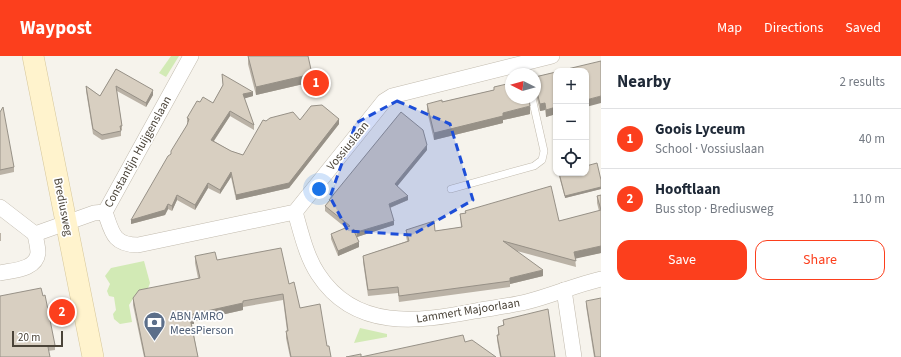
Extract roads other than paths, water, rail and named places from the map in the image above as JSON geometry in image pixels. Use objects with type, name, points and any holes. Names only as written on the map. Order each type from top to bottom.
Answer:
[{"type":"street","name":"Brediusweg","points":[[33,56],[93,357]]},
{"type":"street","name":"Constantijn Huijgenslaan","points":[[35,234],[94,213],[105,212],[191,56]]},
{"type":"street","name":"Vossiuslaan","points":[[295,212],[384,101],[392,96],[525,66],[552,56]]},
{"type":"street","points":[[0,207],[35,234],[38,253],[35,261],[29,267],[0,273]]},
{"type":"street","points":[[105,212],[114,234],[120,242],[128,245],[138,245],[295,212]]},
{"type":"street","name":"Lammert Majoorlaan","points":[[295,212],[308,253],[318,274],[330,289],[345,302],[361,311],[389,319],[420,320],[526,302],[583,283],[601,279]]},
{"type":"street","points":[[564,290],[574,357]]},
{"type":"lane","points":[[451,189],[534,166],[542,160],[544,151],[533,104]]},
{"type":"place","name":"Goois Lyceum","points":[[316,83]]},
{"type":"place","name":"Hooftlaan","points":[[62,312]]},
{"type":"place","name":"ABN AMRO MeesPierson","points":[[154,342]]}]
